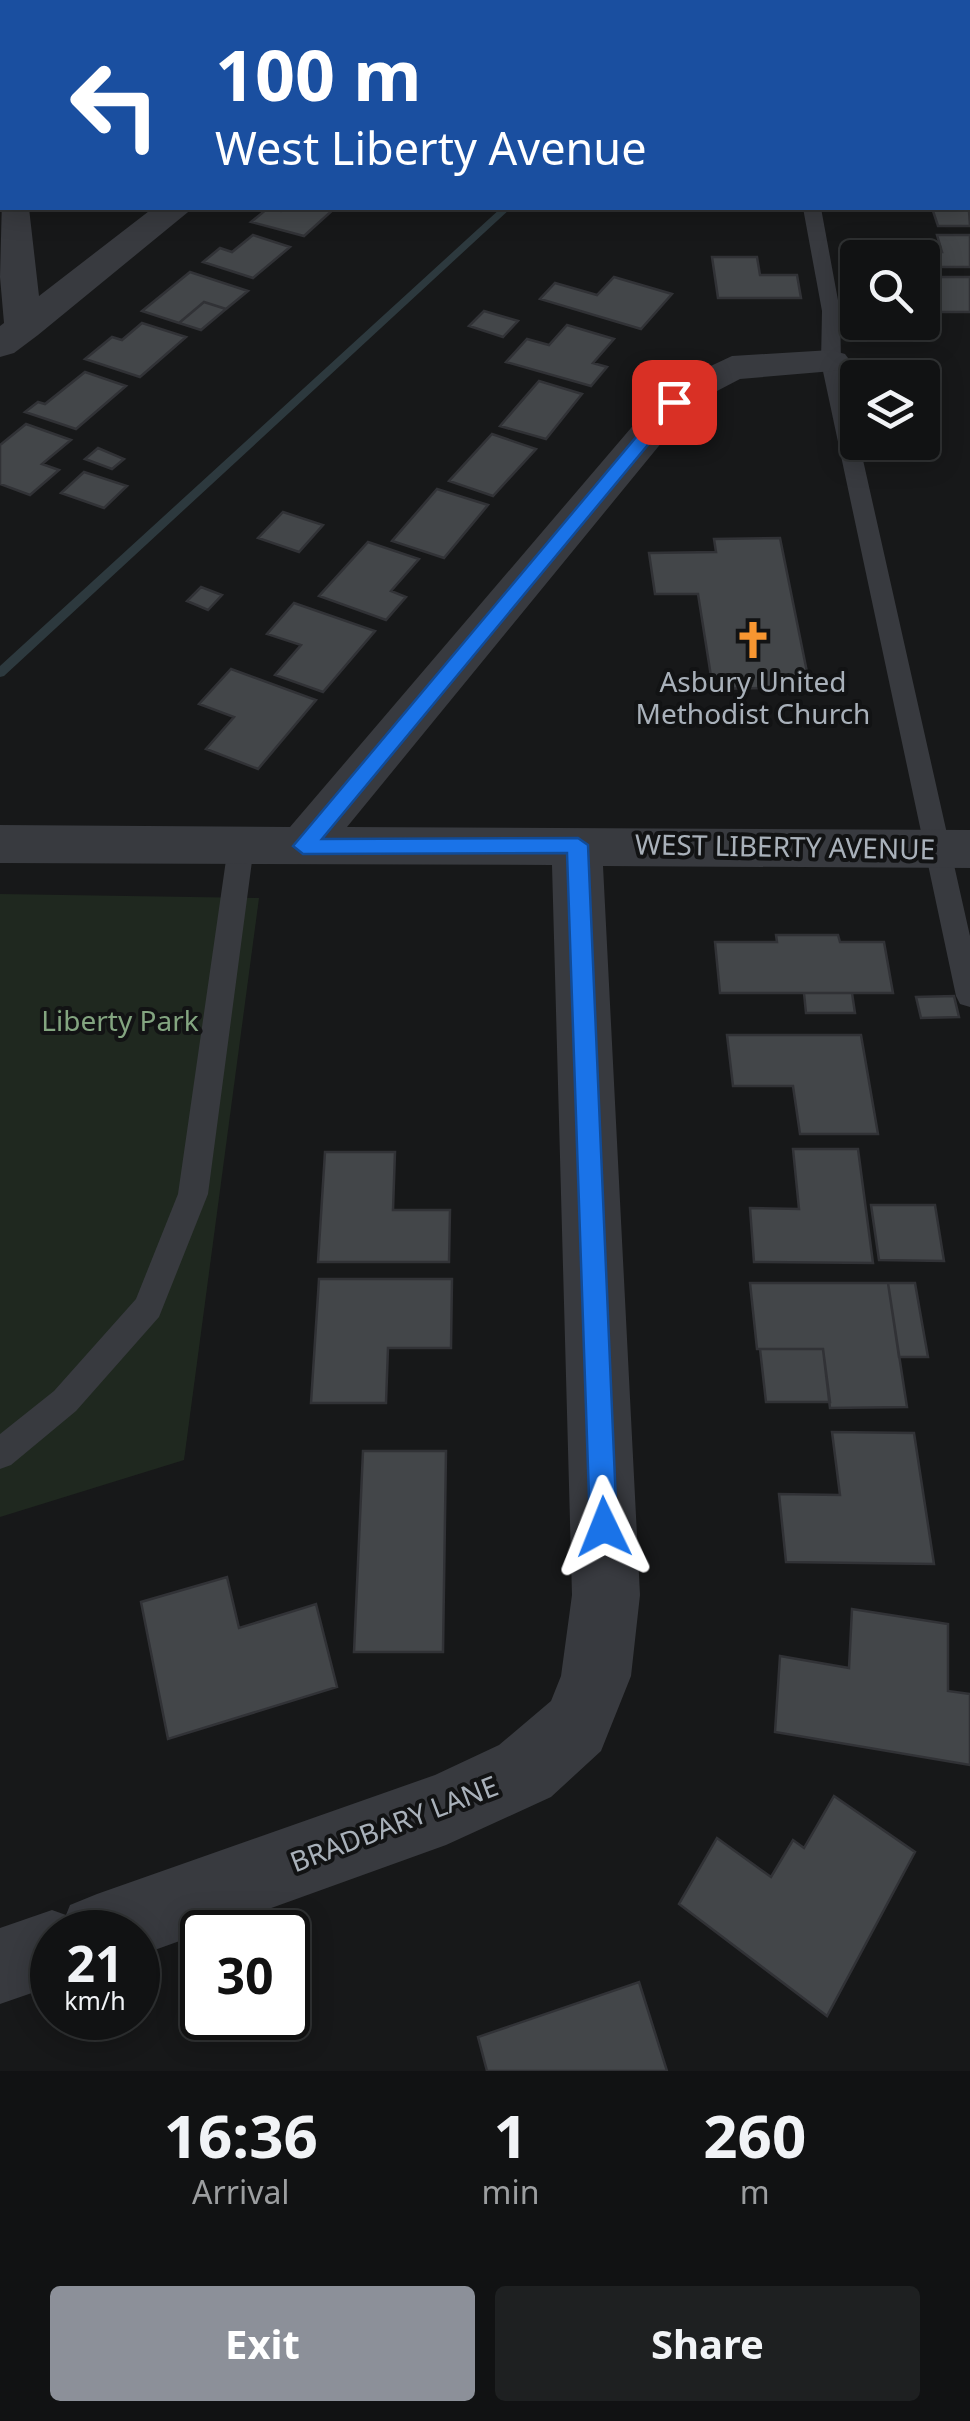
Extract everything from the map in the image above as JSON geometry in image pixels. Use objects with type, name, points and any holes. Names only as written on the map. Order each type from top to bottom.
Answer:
[{"type":"street","points":[[12,210],[12,336]]},
{"type":"street","points":[[12,336],[171,210]]},
{"type":"street","points":[[303,846],[680,396],[732,368],[831,362]]},
{"type":"street","name":"WEST LIBERTY AVENUE","points":[[0,844],[954,848]]},
{"type":"street","name":"BRADBARY LANE","points":[[160,1910],[446,1808],[525,1771],[576,1726],[596,1676],[606,1594],[578,845]]},
{"type":"street","points":[[0,1966],[30,1956]]},
{"type":"lane","points":[[812,210],[831,311],[831,362],[954,848],[970,996]]},
{"type":"lane","points":[[0,1454],[65,1402],[148,1307],[174,1242],[193,1194],[241,846]]},
{"type":"green space","name":"Liberty Park","points":[[0,894],[259,898],[184,1460],[0,1517]]},
{"type":"building","points":[[266,210],[333,210],[304,236],[251,222]]},
{"type":"building","points":[[933,210],[969,210],[970,226],[938,226]]},
{"type":"building","points":[[253,235],[290,247],[253,278],[203,262],[220,248],[232,252]]},
{"type":"building","points":[[937,235],[970,235],[970,267],[940,267]]},
{"type":"building","points":[[712,257],[757,257],[760,275],[797,275],[801,298],[718,298]]},
{"type":"building","points":[[190,272],[248,291],[226,309],[204,302],[179,323],[142,311]]},
{"type":"building","points":[[614,277],[672,294],[641,329],[540,299],[555,283],[597,295]]},
{"type":"building","points":[[940,277],[970,277],[970,312],[940,312]]},
{"type":"building","points":[[204,302],[226,309],[201,330],[179,323]]},
{"type":"building","points":[[484,311],[518,321],[503,337],[469,326]]},
{"type":"building","points":[[142,323],[186,337],[140,377],[85,359],[112,337],[122,340]]},
{"type":"building","points":[[567,325],[614,339],[593,363],[607,367],[591,386],[506,362],[527,339],[549,345]]},
{"type":"building","points":[[85,372],[126,386],[76,429],[25,412],[38,402],[45,404]]},
{"type":"building","points":[[539,381],[582,394],[546,439],[500,426]]},
{"type":"building","points":[[26,424],[71,440],[42,464],[59,470],[30,495],[0,484],[0,445]]},
{"type":"building","points":[[492,434],[536,449],[493,496],[449,481]]},
{"type":"building","points":[[98,448],[124,459],[112,469],[85,459]]},
{"type":"building","points":[[84,472],[127,486],[104,508],[61,493]]},
{"type":"building","points":[[437,489],[488,505],[444,558],[392,541]]},
{"type":"building","points":[[283,512],[323,525],[299,552],[258,538]]},
{"type":"building","name":"Asbury United Methodist Church","points":[[780,538],[810,687],[713,689],[698,594],[655,594],[649,553],[716,552],[714,539]]},
{"type":"building","points":[[368,542],[419,559],[391,591],[406,597],[386,620],[319,596]]},
{"type":"building","points":[[201,587],[222,595],[208,610],[187,601]]},
{"type":"building","points":[[294,603],[375,631],[323,692],[275,675],[301,645],[267,634]]},
{"type":"building","points":[[231,669],[316,700],[258,769],[206,749],[234,717],[199,704]]},
{"type":"building","points":[[776,935],[838,935],[840,942],[884,942],[893,993],[720,993],[715,942],[777,942]]},
{"type":"building","points":[[804,993],[852,993],[855,1013],[806,1013]]},
{"type":"building","points":[[954,996],[959,1017],[921,1018],[916,997]]},
{"type":"building","points":[[727,1035],[861,1035],[878,1134],[800,1134],[793,1086],[733,1086]]},
{"type":"building","points":[[793,1149],[858,1149],[873,1263],[754,1262],[750,1208],[799,1209]]},
{"type":"building","points":[[325,1152],[395,1152],[393,1210],[450,1210],[449,1262],[318,1262]]},
{"type":"building","points":[[871,1205],[935,1205],[944,1261],[879,1260]]},
{"type":"building","points":[[319,1279],[452,1279],[451,1348],[388,1348],[386,1403],[311,1403]]},
{"type":"building","points":[[750,1283],[888,1283],[907,1407],[830,1408],[823,1349],[757,1349]]},
{"type":"building","points":[[888,1283],[915,1283],[928,1357],[899,1357]]},
{"type":"building","points":[[760,1349],[823,1349],[830,1402],[766,1402]]},
{"type":"building","points":[[832,1432],[914,1433],[934,1564],[786,1562],[779,1494],[840,1495]]},
{"type":"building","points":[[363,1451],[446,1451],[443,1652],[354,1652]]},
{"type":"building","points":[[227,1577],[239,1628],[316,1604],[337,1687],[168,1739],[141,1602]]},
{"type":"building","points":[[852,1609],[948,1624],[948,1691],[970,1694],[970,1765],[775,1732],[780,1656],[849,1668]]},
{"type":"building","points":[[834,1796],[915,1852],[827,2016],[679,1904],[717,1838],[771,1877],[793,1840],[804,1848]]},
{"type":"building","points":[[639,1982],[667,2071],[487,2071],[478,2037]]},
{"type":"waterway","points":[[0,673],[504,210]]},
{"type":"place","name":"Asbury United Methodist Church","points":[[753,640]]},
{"type":"route","points":[[604,1527],[578,845],[303,846],[674,402]]}]
